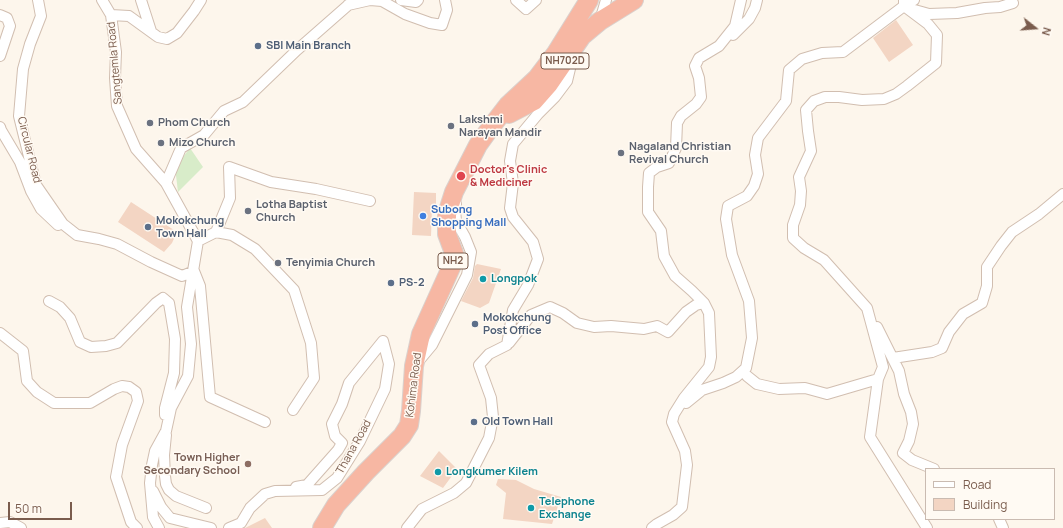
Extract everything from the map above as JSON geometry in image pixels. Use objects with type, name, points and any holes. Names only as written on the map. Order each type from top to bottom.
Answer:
[{"type":"highway","name":"Kohima Road","points":[[322,528],[336,506],[366,472],[402,436],[409,425],[414,366],[421,334],[453,263],[454,253],[448,234],[447,214],[454,192],[478,146],[508,105],[537,78],[556,53],[589,0]]},
{"type":"highway","name":"NH702D","points":[[496,121],[534,101],[549,84],[582,36],[600,22],[634,0]]},
{"type":"street","name":"Circular Road","points":[[38,0],[41,16],[30,44],[23,69],[19,116],[36,185],[63,224],[77,235],[117,244],[182,276],[194,271]]},
{"type":"street","points":[[102,0],[111,16]]},
{"type":"street","points":[[141,0],[151,32]]},
{"type":"street","name":"Sangtemla Road","points":[[198,241],[166,183],[136,149],[117,106],[115,78],[116,52],[111,16],[129,16],[158,37],[167,39],[177,33],[194,12],[201,0]]},
{"type":"street","points":[[166,183],[181,148],[204,135],[224,111],[243,102],[297,50],[351,3],[382,0],[405,14],[430,23],[442,25],[447,10],[445,0]]},
{"type":"street","points":[[401,0],[416,2],[418,0]]},
{"type":"street","points":[[516,0],[526,9],[536,0]]},
{"type":"street","points":[[600,22],[606,0]]},
{"type":"street","points":[[719,46],[735,26],[742,0]]},
{"type":"street","points":[[652,528],[673,516],[682,507],[687,464],[685,451],[672,422],[674,414],[684,398],[709,367],[711,357],[709,313],[704,303],[674,276],[664,256],[662,231],[648,212],[649,173],[657,167],[669,162],[676,148],[677,123],[681,116],[696,104],[701,96],[699,78],[695,66],[699,58],[719,46],[749,19],[755,8],[757,0]]},
{"type":"street","points":[[672,422],[686,403],[702,390],[736,377],[746,368],[752,338],[749,302],[732,255],[726,219],[728,206],[747,196],[754,186],[758,174],[755,155],[758,138],[786,101],[789,70],[802,59],[822,53],[843,52],[904,3],[914,0]]},
{"type":"street","points":[[904,3],[929,14],[957,13],[1000,7],[1013,3]]},
{"type":"street","points":[[904,3],[928,24],[937,35],[936,63],[896,94],[884,99],[862,100],[825,97],[814,101],[806,110],[811,151],[799,177],[801,191],[800,205],[793,225],[793,238],[804,248],[824,260],[866,308],[900,371],[904,394],[911,412],[913,424],[909,441],[903,453],[912,460],[932,468]]},
{"type":"street","points":[[0,15],[6,18],[10,26],[0,56]]},
{"type":"street","points":[[507,345],[513,310],[528,285],[538,259],[533,242],[513,217],[510,208],[513,183],[510,161],[513,144],[538,114],[555,97],[567,81],[571,61],[582,36]]},
{"type":"street","points":[[0,127],[20,162],[31,191],[41,209],[66,233],[77,235]]},
{"type":"street","points":[[216,232],[230,198],[229,167],[271,182],[316,189],[370,201]]},
{"type":"street","points":[[893,358],[932,352],[942,348],[949,332],[963,314],[982,304],[987,286],[987,267],[1001,246],[1012,232],[1039,214],[1063,194]]},
{"type":"street","points":[[159,528],[153,517],[150,483],[152,465],[155,451],[166,431],[171,408],[188,376],[191,344],[187,307],[198,241],[216,232],[232,235],[255,249],[294,290],[311,343],[314,378],[292,410]]},
{"type":"street","points":[[194,271],[200,286],[210,397],[265,422]]},
{"type":"street","points":[[49,301],[60,307],[70,318],[80,342],[91,347],[106,346],[117,343],[163,298],[169,303],[175,339],[174,373],[165,408],[166,431],[164,455],[166,484],[169,490],[176,496],[206,508]]},
{"type":"street","points":[[407,528],[422,509],[454,493],[466,483],[489,438],[494,417],[491,398],[480,365],[490,354],[507,345],[531,315],[550,307],[563,313],[577,323],[594,327],[611,326],[644,329],[657,326],[668,332],[686,312],[696,305],[704,303]]},
{"type":"street","points":[[866,308],[883,367],[878,379],[870,437],[927,528]]},
{"type":"street","points":[[0,333],[23,351],[28,381],[37,392],[54,403],[90,403],[122,386],[129,387],[136,392],[138,401],[122,444],[116,477],[130,522],[137,528]]},
{"type":"street","name":"Thana Road","points":[[383,340],[389,364],[385,389],[360,441],[337,478],[322,490],[274,491],[307,485],[338,450],[342,443],[334,436],[332,424],[342,404],[349,383],[383,340]]},
{"type":"street","points":[[743,371],[746,376],[757,384],[779,389],[804,388],[827,394],[878,379]]},
{"type":"street","points":[[150,483],[161,507],[170,518],[210,528]]},
{"type":"street","points":[[229,528],[241,523],[250,508],[265,494],[274,491]]},
{"type":"street","points":[[0,522],[10,522],[21,528]]},
{"type":"green space","points":[[190,148],[203,167],[178,192],[175,167]]},
{"type":"building","points":[[896,20],[913,45],[889,62],[873,38]]},
{"type":"building","points":[[414,192],[436,193],[436,208],[432,208],[431,236],[412,235]]},
{"type":"building","name":"Mokokchung Town Hall","points":[[131,202],[177,232],[172,243],[164,252],[118,222]]},
{"type":"building","name":"Longpok","points":[[477,264],[501,269],[489,303],[480,308],[461,301],[473,278],[475,266]]},
{"type":"building","name":"Longkumer Kilem","points":[[439,451],[457,469],[443,488],[420,476]]},
{"type":"building","name":"Telephone Exchange","points":[[498,479],[516,480],[534,489],[561,497],[552,524],[503,519],[506,493],[496,485]]},
{"type":"building","points":[[265,518],[272,528],[245,528]]},
{"type":"place","name":"SBI Main Branch","points":[[258,46]]},
{"type":"place","name":"Phom Church","points":[[150,123]]},
{"type":"place","name":"Lakshmi Narayan Mandir","points":[[451,126]]},
{"type":"place","name":"Mizo Church","points":[[161,143]]},
{"type":"place","name":"Nagaland Christian Revival Church","points":[[621,153]]},
{"type":"place","name":"Doctor's Clinic & Mediciner","points":[[461,176]]},
{"type":"place","name":"Lotha Baptist Church","points":[[248,211]]},
{"type":"place","name":"Subong Shopping Mall","points":[[423,216]]},
{"type":"place","name":"Mokokchung Town Hall","points":[[148,227]]},
{"type":"place","name":"Tenyimia Church","points":[[278,263]]},
{"type":"place","name":"Longpok","points":[[483,279]]},
{"type":"place","name":"PS-2","points":[[391,283]]},
{"type":"place","name":"Mokokchung Post Office","points":[[475,324]]},
{"type":"place","name":"Old Town Hall","points":[[474,422]]},
{"type":"place","name":"Town Higher Secondary School","points":[[248,464]]},
{"type":"place","name":"Longkumer Kilem","points":[[438,472]]},
{"type":"place","name":"Telephone Exchange","points":[[531,508]]}]
